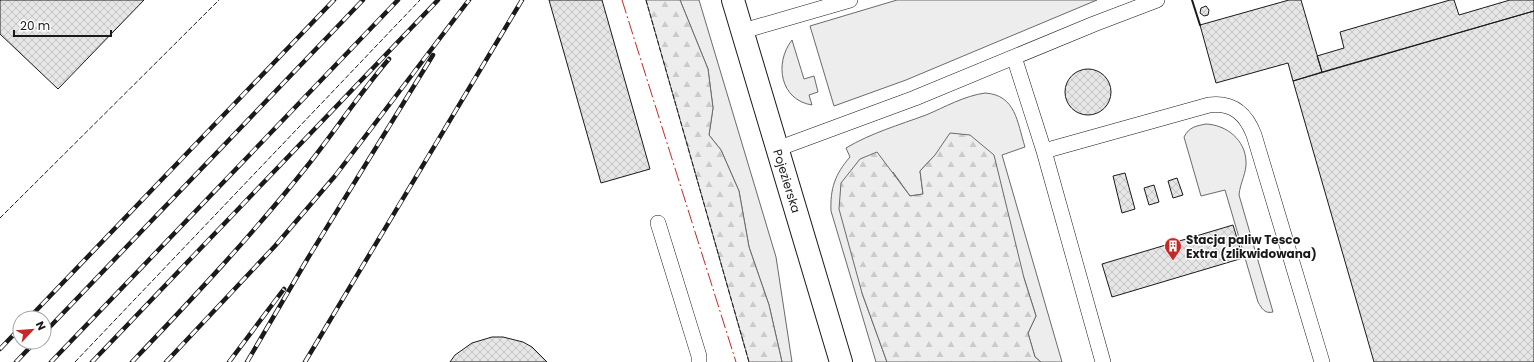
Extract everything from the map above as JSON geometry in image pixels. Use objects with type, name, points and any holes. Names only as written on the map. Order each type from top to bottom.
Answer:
[{"type":"street","name":"Pojezierska","points":[[733,0],[841,362]]},
{"type":"lane","points":[[743,31],[850,0]]},
{"type":"lane","points":[[777,149],[915,98],[1094,24],[1157,0]]},
{"type":"lane","points":[[1014,57],[1044,151],[1103,362]]},
{"type":"lane","points":[[1044,151],[1209,105],[1223,105],[1234,108],[1241,113],[1246,118],[1254,135],[1322,362]]},
{"type":"lane","points":[[658,223],[699,356],[699,362]]},
{"type":"green space","points":[[646,0],[680,0],[708,69],[713,108],[709,135],[721,150],[739,191],[749,247],[769,305],[782,362],[749,362]]},
{"type":"green space","points":[[680,0],[699,0],[776,257],[792,362],[782,362],[769,305],[749,247],[739,191],[721,150],[709,135],[713,108],[708,69]]},
{"type":"green space","points":[[897,0],[1097,0],[906,80],[834,106],[810,26]]},
{"type":"green space","points":[[792,40],[804,79],[814,76],[818,92],[809,95],[812,105],[801,102],[793,96],[783,79],[783,59],[786,49]]},
{"type":"green space","points":[[985,93],[995,95],[1009,104],[1014,111],[1020,128],[1025,147],[1002,155],[1062,362],[1041,362],[1035,357],[1028,333],[1036,316],[1024,278],[935,155],[920,171],[923,194],[910,196],[893,172],[862,293],[887,362],[876,362],[831,211],[831,196],[834,182],[850,157],[846,148],[875,134],[926,115],[962,99]]},
{"type":"green space","points":[[1206,124],[1221,127],[1234,135],[1245,153],[1245,169],[1239,195],[1273,312],[1264,310],[1258,302],[1225,190],[1201,196],[1184,137],[1196,126]]},
{"type":"green space","points":[[950,133],[970,135],[994,155],[1024,278],[1036,316],[1028,333],[1035,357],[1041,362],[887,362],[862,293],[839,209],[841,183],[860,159],[877,152],[910,196],[923,194],[920,171],[935,155]]},
{"type":"building","points":[[0,0],[144,0],[58,89],[0,34]]},
{"type":"building","points":[[549,0],[602,0],[650,169],[601,183]]},
{"type":"building","points":[[1289,0],[1301,0],[1322,72],[1293,81],[1288,63],[1216,83],[1200,25]]},
{"type":"building","points":[[1454,0],[1459,15],[1510,0],[1534,0],[1534,11],[1322,72],[1317,56],[1344,48],[1340,32]]},
{"type":"building","points":[[1206,6],[1209,10],[1208,15],[1204,16],[1200,13],[1201,8]]},
{"type":"building","points":[[1534,11],[1534,362],[1374,362],[1293,81]]},
{"type":"building","points":[[1088,69],[1101,73],[1107,79],[1111,92],[1107,105],[1101,111],[1088,115],[1075,111],[1069,105],[1065,92],[1069,79],[1075,73]]},
{"type":"building","points":[[1125,173],[1135,209],[1122,213],[1113,176]]},
{"type":"building","points":[[1177,178],[1183,195],[1173,198],[1168,181]]},
{"type":"building","points":[[1154,185],[1159,202],[1149,205],[1144,188]]},
{"type":"building","name":"Stacja paliw Tesco Extra (zlikwidowana)","points":[[1233,225],[1243,258],[1112,297],[1102,264]]},
{"type":"building","points":[[492,337],[503,337],[523,342],[532,347],[547,362],[450,362],[455,355],[472,343]]},
{"type":"railway","points":[[37,310],[334,0]]},
{"type":"railway","points":[[52,325],[363,0]]},
{"type":"railway","points":[[51,362],[398,0]]},
{"type":"railway","points":[[92,362],[438,0]]},
{"type":"railway","points":[[166,362],[275,246],[335,176],[469,0]]},
{"type":"railway","points":[[305,362],[522,0]]},
{"type":"railway","points":[[247,362],[308,258],[433,55]]},
{"type":"railway","points":[[132,362],[200,290],[266,216],[308,165],[389,59]]},
{"type":"railway","points":[[229,362],[284,289]]},
{"type":"railway","points":[[0,349],[12,336]]},
{"type":"railway","points":[[16,362],[27,350]]},
{"type":"fence","points":[[0,218],[219,0]]},
{"type":"fence","points":[[75,362],[420,0]]},
{"type":"fence","points":[[646,0],[749,362]]},
{"type":"wall","points":[[1192,0],[1200,25]]},
{"type":"power","points":[[622,0],[736,362]]},
{"type":"place","name":"Stacja paliw Tesco Extra (zlikwidowana)","points":[[1173,261]]}]
